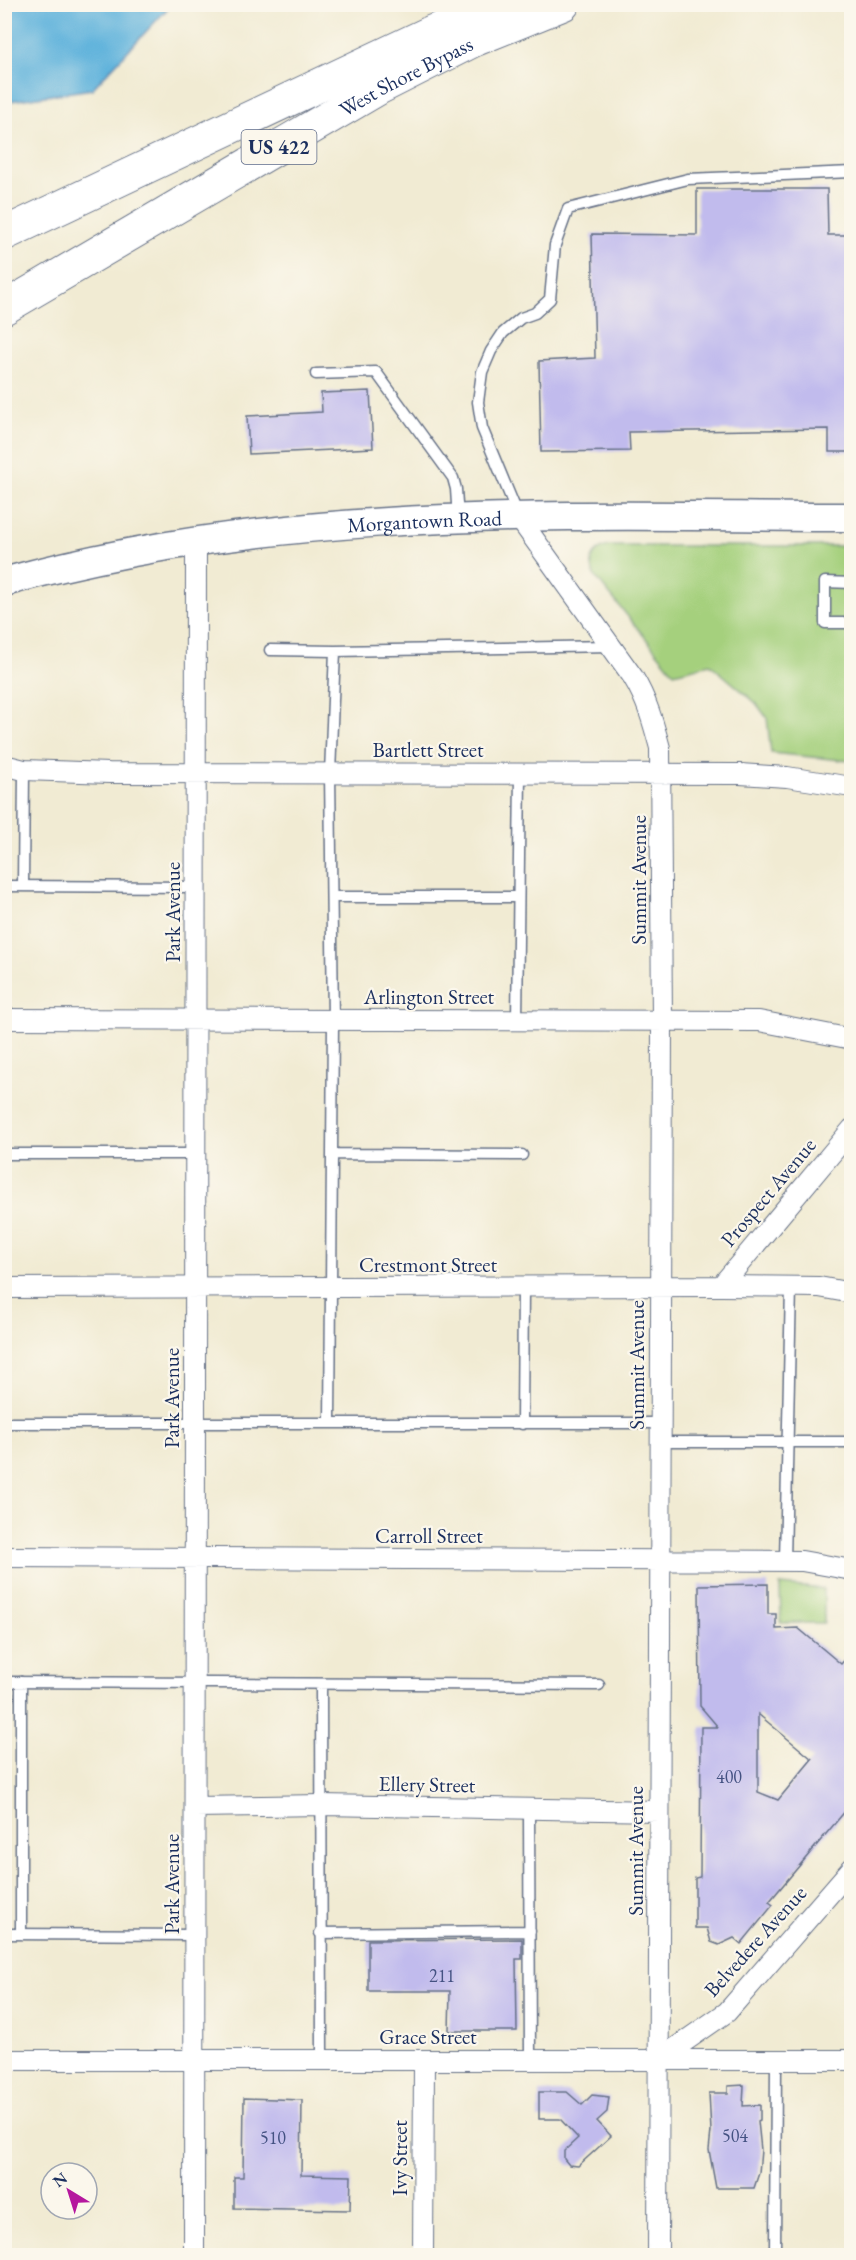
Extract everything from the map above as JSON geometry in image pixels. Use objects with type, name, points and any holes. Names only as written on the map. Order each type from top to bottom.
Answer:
[{"type":"highway","name":"West Shore Bypass","points":[[4,234],[434,31],[505,4]]},
{"type":"highway","name":"West Shore Bypass","points":[[4,308],[400,76],[474,40],[563,4]]},
{"type":"highway","points":[[4,240],[74,202]]},
{"type":"highway","points":[[4,303],[84,262]]},
{"type":"main road","name":"Morgantown Road","points":[[4,582],[94,559],[196,541],[328,525],[519,518],[852,517]]},
{"type":"street","name":"Summit Avenue","points":[[519,518],[639,686],[652,715],[660,748],[662,1021],[658,2256]]},
{"type":"street","name":"Park Avenue","points":[[194,2256],[196,541]]},
{"type":"street","name":"Bartlett Street","points":[[4,765],[24,770],[109,773],[740,774],[787,777],[852,787]]},
{"type":"street","name":"Arlington Street","points":[[4,1019],[759,1022],[852,1039]]},
{"type":"street","name":"Prospect Avenue","points":[[721,1286],[852,1129]]},
{"type":"street","name":"Crestmont Street","points":[[4,1288],[721,1286],[819,1287],[852,1293]]},
{"type":"street","name":"Carroll Street","points":[[4,1557],[785,1561],[852,1570]]},
{"type":"street","name":"Ellery Street","points":[[195,1807],[321,1805],[659,1811]]},
{"type":"street","name":"Belvedere Avenue","points":[[658,2060],[727,2012],[852,1868]]},
{"type":"street","name":"Grace Street","points":[[4,2060],[852,2060]]},
{"type":"street","name":"Ivy Street","points":[[423,2256],[424,2061]]},
{"type":"lane","points":[[519,518],[482,428],[478,402],[482,372],[491,351],[503,333],[521,318],[535,313],[550,299],[555,245],[568,209],[688,179],[852,172]]},
{"type":"lane","points":[[316,374],[376,372],[453,478],[458,520]]},
{"type":"lane","points":[[852,583],[825,582],[825,623],[852,623]]},
{"type":"lane","points":[[270,651],[611,646]]},
{"type":"lane","points":[[330,1422],[333,1020],[330,773],[335,651]]},
{"type":"lane","points":[[23,885],[24,770]]},
{"type":"lane","points":[[517,1020],[519,774]]},
{"type":"lane","points":[[4,886],[196,887]]},
{"type":"lane","points":[[332,897],[518,897]]},
{"type":"lane","points":[[4,1154],[196,1154]]},
{"type":"lane","points":[[332,1154],[522,1155]]},
{"type":"lane","points":[[785,1561],[791,1287]]},
{"type":"lane","points":[[522,1288],[522,1424]]},
{"type":"lane","points":[[4,1423],[522,1424],[788,1441],[852,1442]]},
{"type":"lane","points":[[4,1682],[599,1685]]},
{"type":"lane","points":[[21,1682],[21,1934]]},
{"type":"lane","points":[[321,1684],[322,2060]]},
{"type":"lane","points":[[529,1810],[530,2060]]},
{"type":"lane","points":[[320,1933],[530,1931]]},
{"type":"lane","points":[[4,1934],[195,1935]]},
{"type":"lane","points":[[775,2256],[776,2060]]},
{"type":"green space","points":[[608,546],[851,546],[851,761],[771,753],[767,718],[756,703],[710,664],[674,673],[594,575],[593,557],[595,553]]},
{"type":"green space","points":[[780,1585],[824,1589],[824,1623],[781,1623]]},
{"type":"water","points":[[4,5],[171,5],[92,89],[5,102]]},
{"type":"building","points":[[697,189],[827,189],[828,235],[852,235],[852,452],[829,452],[829,429],[629,432],[630,451],[541,452],[539,361],[595,358],[592,234],[697,235]]},
{"type":"building","points":[[370,391],[373,448],[249,454],[247,416],[322,412],[321,393]]},
{"type":"building","points":[[768,1584],[768,1614],[776,1614],[776,1629],[798,1628],[841,1664],[852,1652],[852,1803],[769,1902],[773,1905],[741,1944],[734,1938],[719,1945],[711,1942],[707,1928],[695,1928],[695,1878],[700,1877],[701,1727],[718,1727],[700,1706],[699,1585]],"holes":[[[758,1714],[812,1759],[778,1800],[758,1792]]]},
{"type":"building","points":[[522,1939],[522,1959],[516,1959],[517,2031],[449,2031],[450,1991],[368,1991],[368,1940]]},
{"type":"building","points":[[744,2085],[743,2106],[760,2105],[759,2173],[754,2188],[716,2188],[709,2150],[711,2131],[709,2093],[728,2093],[728,2086]]},
{"type":"building","points":[[539,2092],[567,2092],[582,2105],[592,2095],[609,2097],[607,2112],[597,2121],[611,2136],[578,2166],[569,2165],[564,2159],[564,2151],[578,2138],[560,2119],[539,2119]]},
{"type":"building","points":[[244,2098],[302,2100],[301,2175],[351,2176],[350,2210],[234,2208],[234,2177],[243,2177]]}]
